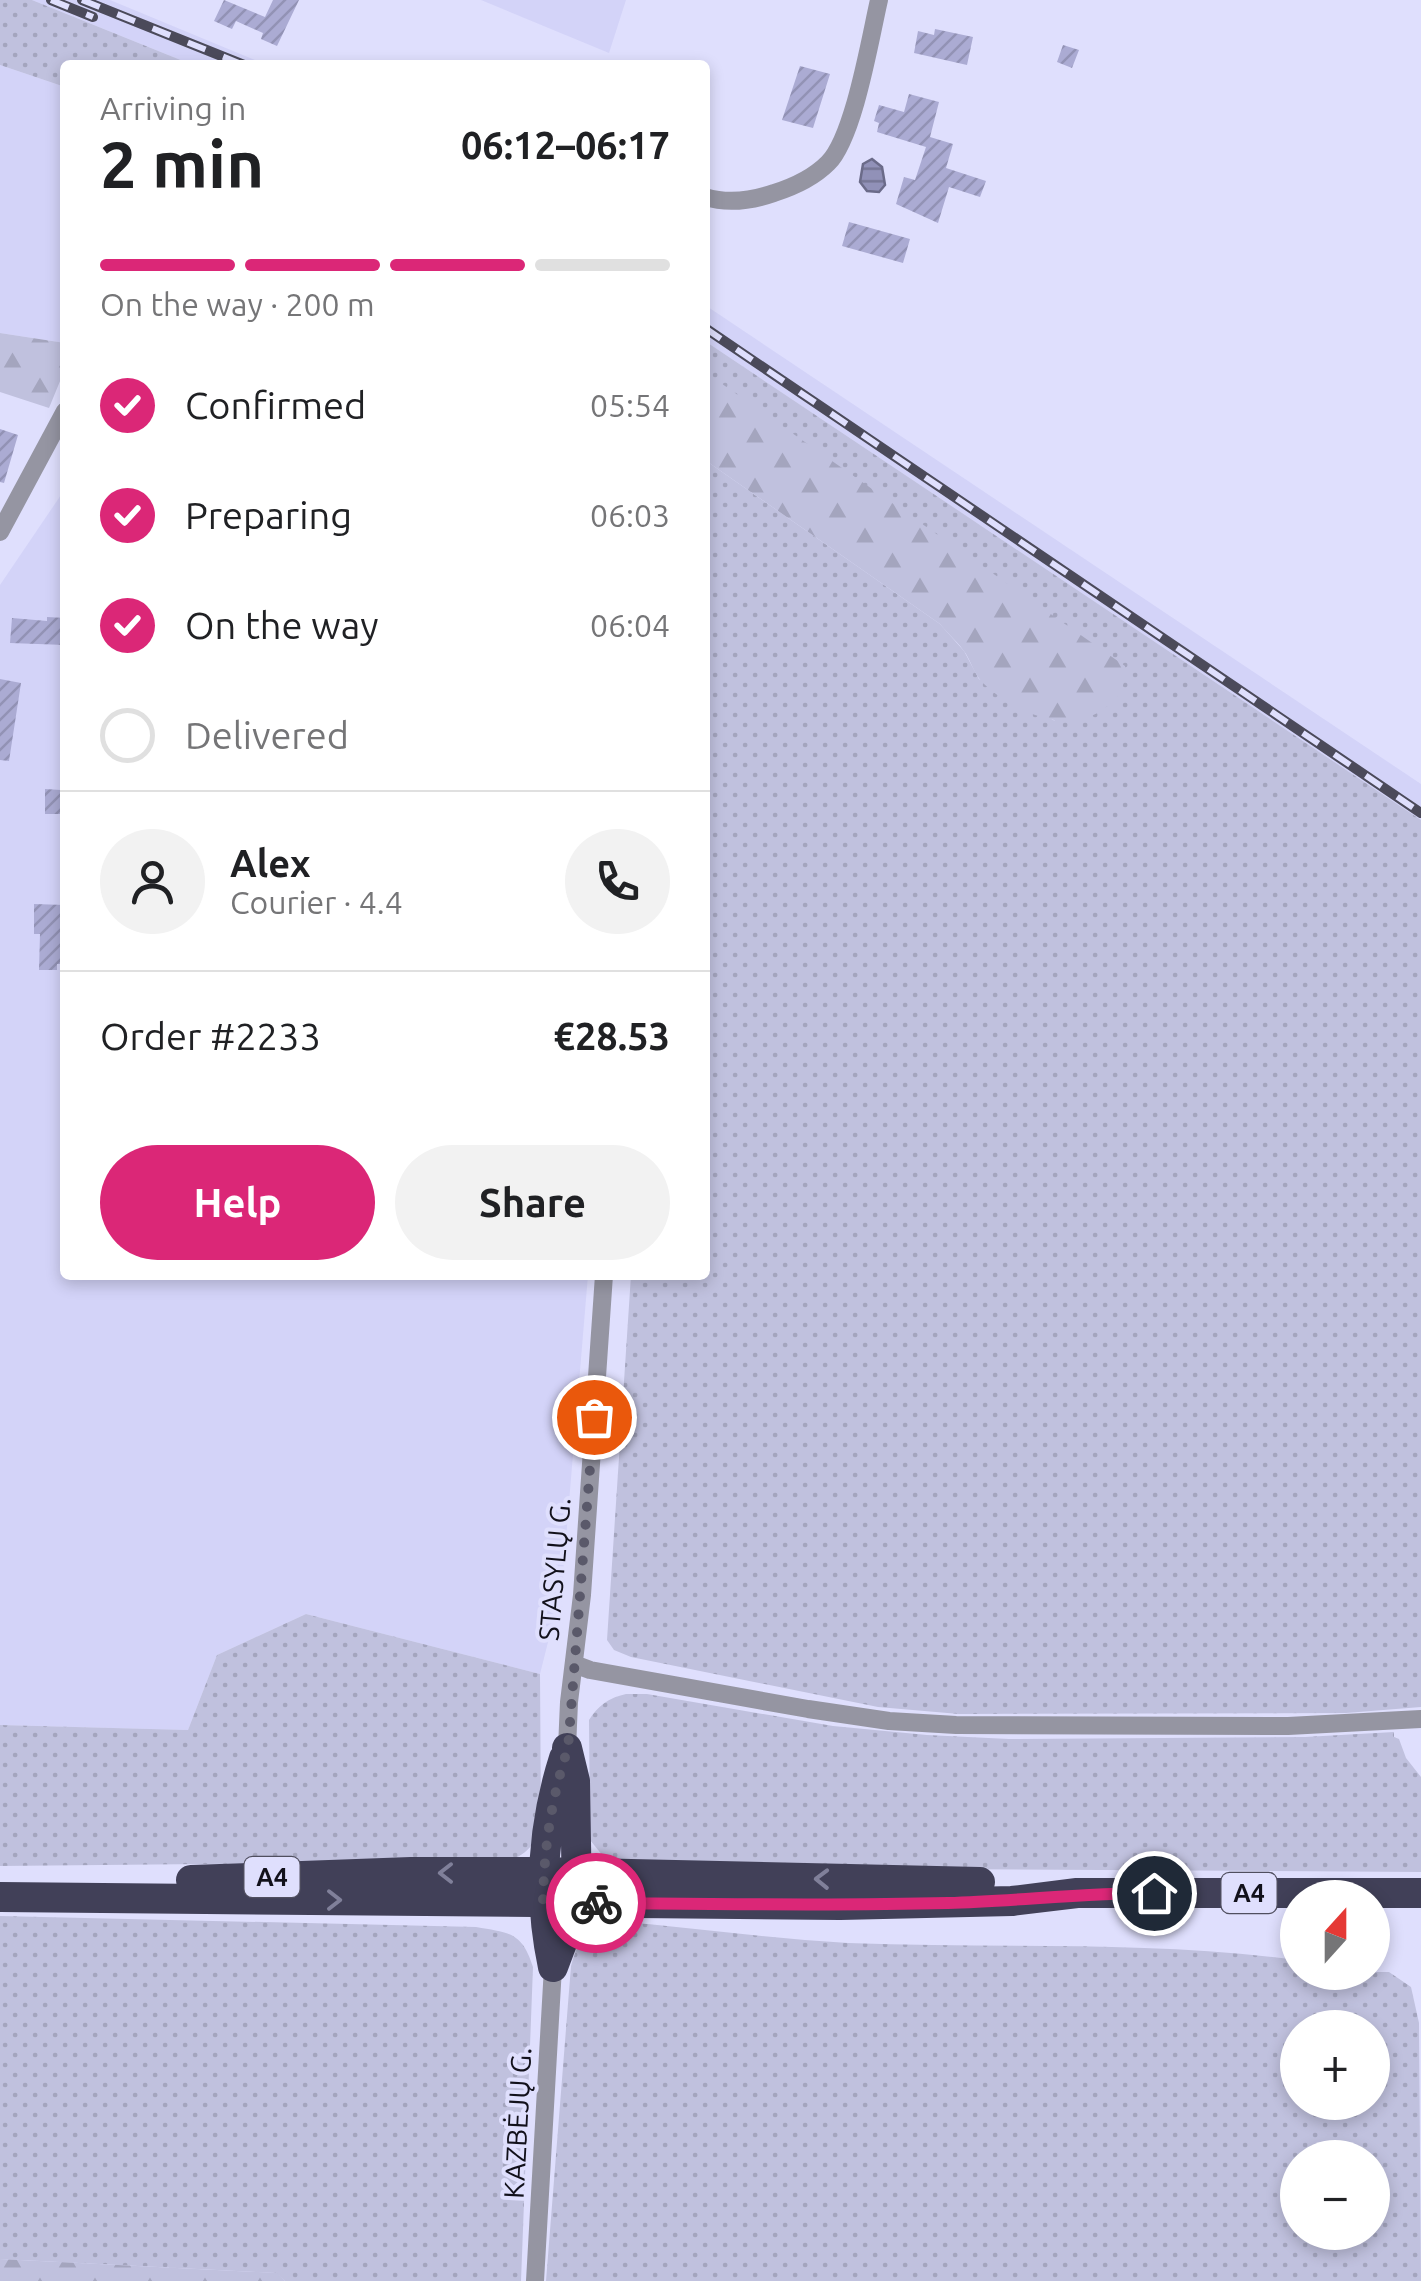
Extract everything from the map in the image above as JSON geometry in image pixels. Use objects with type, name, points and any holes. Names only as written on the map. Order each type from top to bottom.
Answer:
[{"type":"highway","points":[[553,1967],[543,1887],[557,1780],[568,1748]]},
{"type":"highway","points":[[553,1967],[577,1888],[574,1781],[568,1748]]},
{"type":"highway","name":"A4","points":[[0,1884],[411,1872],[543,1887]]},
{"type":"highway","name":"A4","points":[[0,1897],[1000,1882],[1044,1885],[1077,1893],[1421,1893]]},
{"type":"street","points":[[710,199],[724,203],[762,198],[787,189],[810,177],[837,151],[880,0]]},
{"type":"street","points":[[710,212],[724,203]]},
{"type":"street","points":[[0,532],[60,420]]},
{"type":"street","name":"STASYLŲ G.","points":[[568,1748],[604,1280]]},
{"type":"street","points":[[574,1664],[808,1709],[906,1722],[1288,1726],[1421,1720]]},
{"type":"street","name":"KAZBĖJŲ G.","points":[[535,2281],[553,1967]]},
{"type":"shaded area","points":[[32,0],[110,0],[255,60],[181,60]]},
{"type":"shaded area","points":[[481,0],[626,0],[609,53]]},
{"type":"shaded area","points":[[0,65],[60,85],[60,342],[0,333]]},
{"type":"shaded area","points":[[872,159],[882,167],[885,185],[879,192],[867,191],[860,182],[863,164]]},
{"type":"shaded area","points":[[710,308],[1421,784],[1421,820],[710,344]]},
{"type":"shaded area","points":[[60,496],[60,1280],[588,1280],[562,1586],[540,1674],[306,1614],[217,1655],[188,1730],[0,1725],[0,585]]},
{"type":"green space","points":[[0,0],[32,0],[181,60],[60,60],[60,85],[0,65]]},
{"type":"green space","points":[[0,333],[60,342],[60,381],[49,408],[0,392]]},
{"type":"green space","points":[[710,344],[1421,820],[1421,1707],[1346,1713],[959,1714],[878,1707],[631,1657],[614,1650],[607,1640],[631,1280],[710,1280],[710,463],[940,624],[964,651],[979,679],[1055,721],[710,377]]},
{"type":"green space","points":[[710,376],[1125,666],[1123,687],[1101,711],[1086,718],[1070,721],[1038,716],[1007,701],[981,681],[963,650],[940,624],[710,463]]},
{"type":"green space","points":[[306,1614],[540,1674],[541,1822],[527,1851],[509,1861],[0,1866],[0,1725],[188,1730],[217,1655]]},
{"type":"green space","points":[[626,1694],[647,1694],[833,1726],[927,1735],[1009,1739],[1305,1737],[1394,1732],[1406,1758],[1421,1777],[1421,1872],[622,1867],[607,1861],[590,1840],[589,1720],[604,1703]]},
{"type":"green space","points":[[0,1916],[476,1927],[513,1936],[524,1947],[533,1967],[521,2281],[285,2281],[276,2273],[0,2259]]},
{"type":"green space","points":[[612,1921],[848,1943],[1073,1946],[1241,1954],[1280,1958],[1280,1990],[1390,1990],[1390,1973],[1411,1987],[1419,2023],[1421,2281],[546,2281],[571,1966],[577,1949],[590,1932]]},
{"type":"green space","points":[[0,2259],[277,2273],[285,2281],[0,2281]]},
{"type":"building","points":[[224,0],[265,17],[273,0],[299,0],[277,46],[261,39],[263,33],[236,21],[232,29],[214,21]]},
{"type":"building","points":[[935,29],[973,37],[967,65],[914,53],[918,31],[934,35]]},
{"type":"building","points":[[1063,45],[1079,50],[1072,68],[1057,62]]},
{"type":"building","points":[[800,66],[830,74],[813,128],[782,120]]},
{"type":"building","points":[[909,94],[939,102],[930,137],[953,144],[946,168],[986,181],[980,197],[949,187],[938,223],[896,204],[904,177],[915,180],[926,147],[877,132],[879,123],[874,121],[879,105],[904,112]]},
{"type":"building","points":[[849,222],[910,239],[903,263],[842,246]]},
{"type":"building","points":[[0,429],[18,435],[4,483],[0,482]]},
{"type":"building","points":[[47,617],[60,618],[60,645],[10,643],[12,618],[47,621]]},
{"type":"building","points":[[0,679],[21,683],[9,761],[0,760]]},
{"type":"building","points":[[45,789],[60,790],[60,814],[45,814]]},
{"type":"building","points":[[34,904],[60,905],[57,970],[39,970],[40,934],[34,934]]},
{"type":"railway","points":[[51,0],[93,17]]},
{"type":"railway","points":[[82,0],[232,60]]},
{"type":"railway","points":[[710,331],[1421,813]]},
{"type":"way so far","points":[[594,1417],[568,1748],[557,1780],[547,1836],[543,1902],[596,1903]]},
{"type":"route","points":[[596,1903],[869,1904],[1154,1893]]}]
